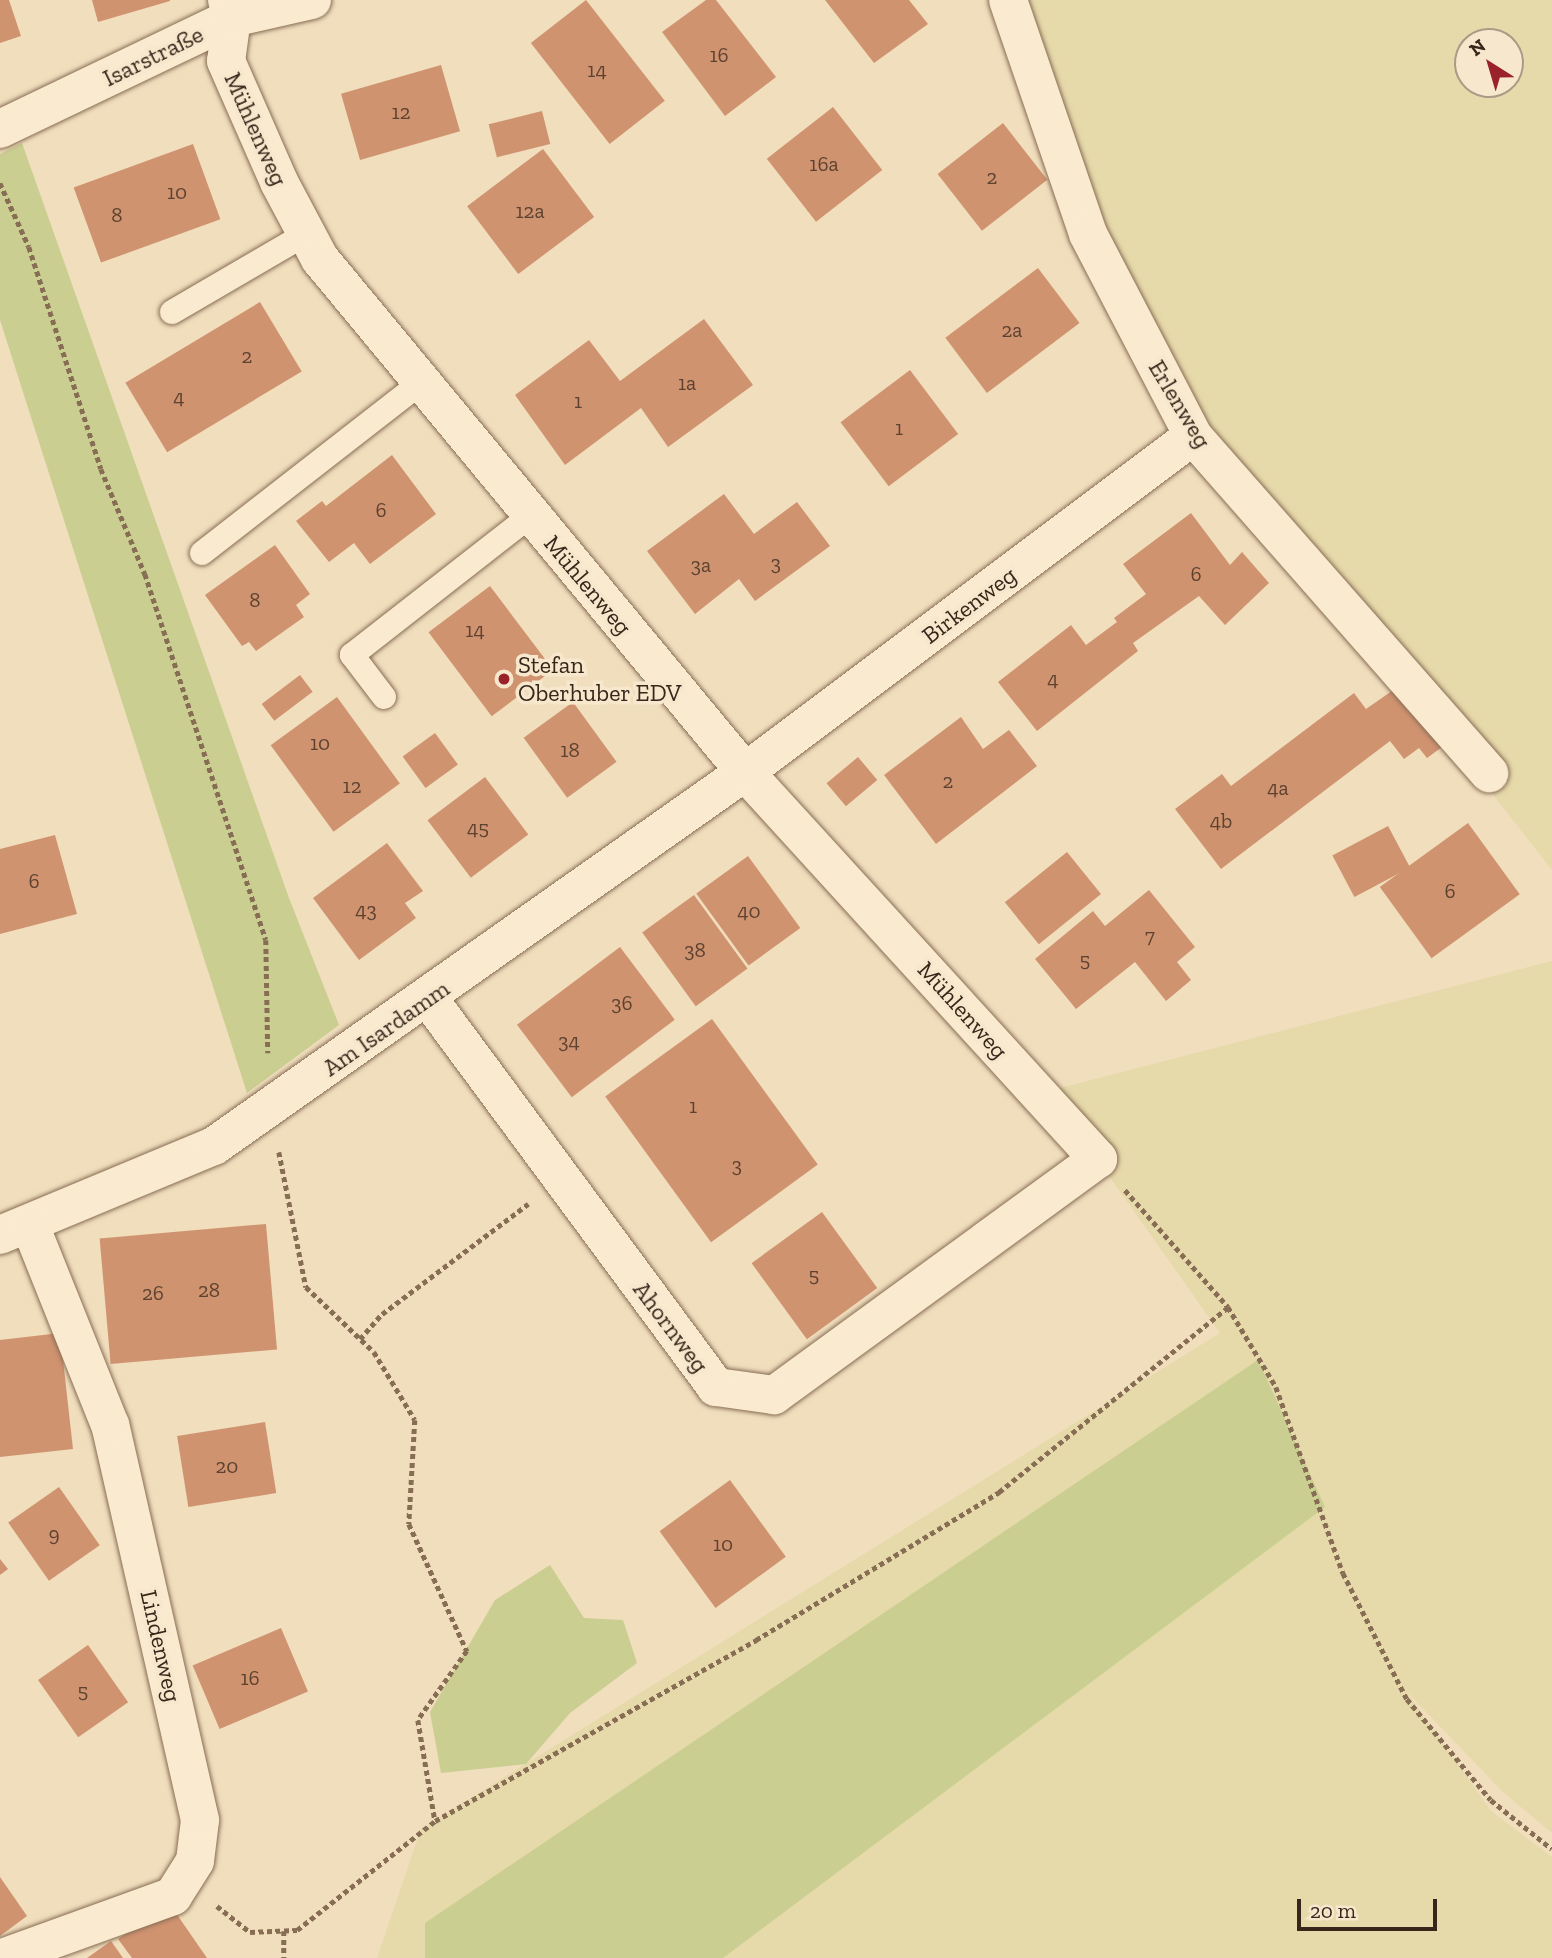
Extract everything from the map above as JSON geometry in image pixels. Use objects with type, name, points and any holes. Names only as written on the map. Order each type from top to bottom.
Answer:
[{"type":"street","name":"Isarstraße","points":[[0,129],[230,9],[312,0]]},
{"type":"street","name":"Erlenweg","points":[[1008,0],[1088,234],[1193,436],[1489,773]]},
{"type":"street","name":"Mühlenweg","points":[[230,9],[226,61],[320,260],[419,384],[745,772],[1098,1159]]},
{"type":"street","name":"Birkenweg","points":[[745,772],[1193,436]]},
{"type":"street","name":"Am Isardamm","points":[[15,1230],[214,1146],[429,999],[745,772]]},
{"type":"street","name":"Ahornweg","points":[[429,999],[716,1387],[774,1395],[1098,1159]]},
{"type":"street","name":"Lindenweg","points":[[2,1958],[173,1896],[194,1861],[200,1820],[110,1425],[15,1230]]},
{"type":"lane","points":[[172,313],[306,234]]},
{"type":"lane","points":[[202,554],[419,384]]},
{"type":"lane","points":[[384,697],[352,655],[530,516]]},
{"type":"path","points":[[0,183],[29,247],[101,469],[145,573],[266,940],[270,1108],[306,1287],[374,1352],[415,1420],[409,1524],[467,1651],[418,1720],[435,1821]]},
{"type":"path","points":[[1098,1159],[1228,1307],[1276,1387],[1343,1573],[1407,1699],[1491,1800],[1552,1849]]},
{"type":"path","points":[[360,1339],[382,1314],[561,1179]]},
{"type":"path","points":[[183,1880],[250,1932],[297,1930],[435,1821],[756,1640],[999,1492],[1228,1307]]},
{"type":"path","points":[[284,1931],[284,1958]]},
{"type":"shaded area","points":[[1016,0],[1552,0],[1552,870],[1188,404],[1104,274]]},
{"type":"shaded area","points":[[1552,961],[1552,1833],[1503,1792],[1406,1691],[1491,1811],[1552,1857],[1552,1958],[723,1958],[1325,1507],[426,1923],[425,1958],[377,1958],[421,1829],[1220,1333],[1049,1091]]},
{"type":"green space","points":[[22,143],[289,898],[339,1025],[247,1093],[0,320],[0,154]]},
{"type":"green space","points":[[1258,1360],[1325,1507],[723,1958],[425,1958],[425,1923]]},
{"type":"green space","points":[[550,1565],[584,1618],[623,1620],[637,1663],[570,1713],[526,1764],[441,1773],[430,1712],[495,1600]]},
{"type":"building","points":[[0,0],[9,0],[21,36],[0,43]]},
{"type":"building","points":[[92,0],[170,0],[170,1],[98,22]]},
{"type":"building","points":[[586,0],[665,101],[610,144],[531,43]]},
{"type":"building","points":[[706,0],[716,0],[776,77],[725,116],[662,32]]},
{"type":"building","points":[[825,0],[909,0],[928,24],[874,63]]},
{"type":"building","points":[[441,65],[460,131],[360,160],[341,94]]},
{"type":"building","points":[[833,107],[882,170],[816,222],[767,159]]},
{"type":"building","points":[[542,111],[550,144],[497,157],[489,124]]},
{"type":"building","points":[[1003,123],[1047,180],[982,231],[938,174]]},
{"type":"building","points":[[193,144],[220,219],[101,263],[74,187]]},
{"type":"building","points":[[543,149],[594,217],[518,274],[467,206]]},
{"type":"building","points":[[1038,268],[1080,323],[987,393],[945,338]]},
{"type":"building","points":[[260,302],[302,371],[167,452],[125,383]]},
{"type":"building","points":[[704,319],[753,385],[668,447],[641,408],[565,465],[515,395],[589,340],[620,381]]},
{"type":"building","points":[[910,370],[958,434],[889,486],[841,422]]},
{"type":"building","points":[[392,455],[436,514],[370,564],[354,543],[329,562],[296,521],[322,501],[326,506]]},
{"type":"building","points":[[724,494],[754,534],[797,502],[830,546],[755,601],[739,579],[695,614],[647,551]]},
{"type":"building","points":[[1191,513],[1230,565],[1242,552],[1269,583],[1225,625],[1199,596],[1133,643],[1138,651],[1037,731],[998,682],[1071,625],[1086,645],[1117,622],[1114,618],[1146,594],[1123,564]]},
{"type":"building","points":[[275,545],[310,594],[296,605],[304,617],[256,651],[249,642],[242,646],[205,595]]},
{"type":"building","points":[[490,586],[553,670],[492,716],[429,632]]},
{"type":"building","points":[[300,675],[313,692],[274,721],[262,704]]},
{"type":"building","points":[[1399,686],[1442,747],[1427,758],[1419,748],[1404,759],[1390,741],[1221,869],[1175,809],[1222,774],[1231,786],[1354,693],[1366,709]]},
{"type":"building","points":[[337,697],[400,784],[334,832],[271,745]]},
{"type":"building","points":[[573,702],[616,762],[567,798],[524,738]]},
{"type":"building","points":[[961,717],[983,749],[1009,730],[1037,766],[936,844],[884,775]]},
{"type":"building","points":[[435,733],[458,765],[426,788],[403,757]]},
{"type":"building","points":[[858,757],[877,780],[846,806],[827,783]]},
{"type":"building","points":[[485,777],[528,835],[471,878],[427,820]]},
{"type":"building","points":[[1468,823],[1520,894],[1432,958],[1380,887]]},
{"type":"building","points":[[1388,826],[1410,867],[1354,897],[1332,856]]},
{"type":"building","points":[[55,835],[77,914],[0,934],[0,849]]},
{"type":"building","points":[[387,843],[423,891],[405,903],[416,918],[359,960],[313,898]]},
{"type":"building","points":[[1067,852],[1101,894],[1039,944],[1005,902]]},
{"type":"building","points":[[748,856],[800,928],[749,966],[696,894]]},
{"type":"building","points":[[1149,890],[1195,947],[1177,962],[1191,980],[1166,1001],[1135,962],[1076,1009],[1035,959],[1093,911],[1105,926]]},
{"type":"building","points":[[694,895],[747,969],[696,1006],[642,933]]},
{"type":"building","points":[[620,947],[675,1020],[572,1097],[517,1025]]},
{"type":"building","points":[[712,1019],[818,1165],[711,1242],[605,1097]]},
{"type":"building","points":[[822,1212],[877,1288],[807,1339],[752,1263]]},
{"type":"building","points":[[266,1224],[277,1350],[111,1364],[100,1239]]},
{"type":"building","points":[[60,1333],[73,1449],[0,1457],[0,1340]]},
{"type":"building","points":[[265,1422],[276,1493],[188,1507],[177,1436]]},
{"type":"building","points":[[730,1480],[786,1557],[715,1608],[660,1531]]},
{"type":"building","points":[[59,1487],[100,1545],[49,1581],[8,1523]]},
{"type":"building","points":[[0,1559],[8,1569],[0,1575]]},
{"type":"building","points":[[281,1628],[308,1692],[220,1729],[193,1666]]},
{"type":"building","points":[[88,1645],[128,1702],[78,1737],[38,1680]]},
{"type":"building","points":[[0,1877],[27,1916],[0,1936]]},
{"type":"building","points":[[169,1903],[207,1958],[132,1958],[118,1939]]},
{"type":"building","points":[[111,1941],[123,1958],[87,1958]]},
{"type":"place","name":"Stefan Oberhuber EDV","points":[[504,679]]}]
